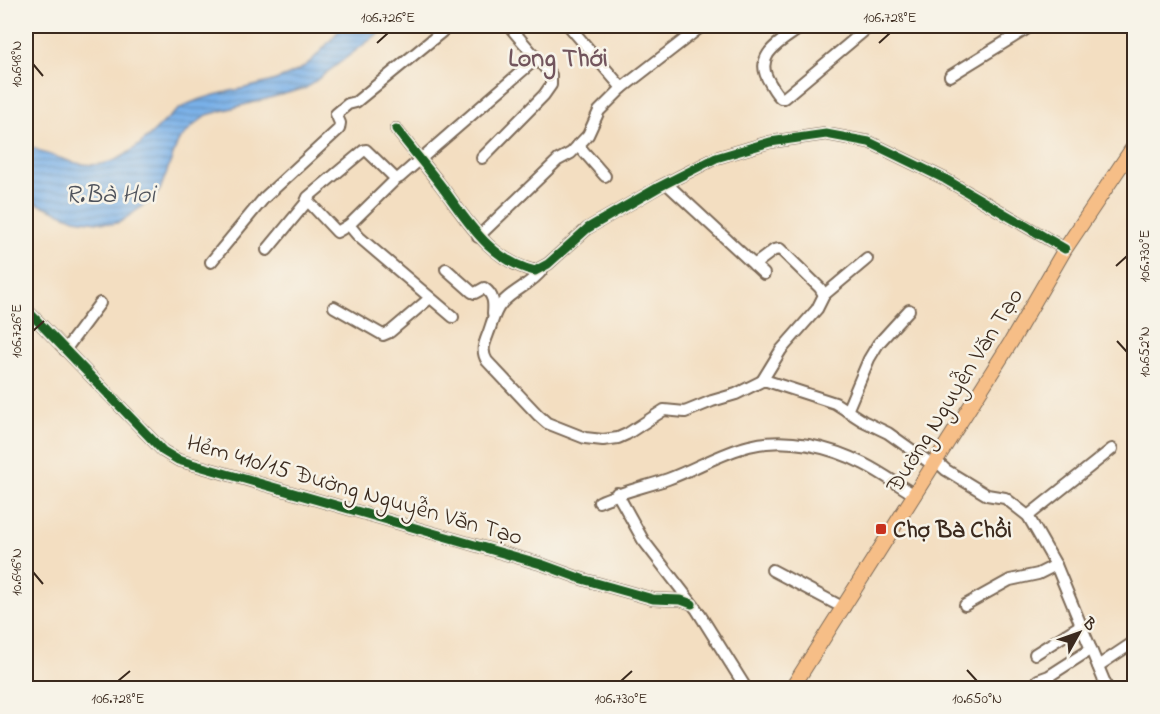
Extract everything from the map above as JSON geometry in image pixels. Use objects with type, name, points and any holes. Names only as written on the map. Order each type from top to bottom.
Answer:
[{"type":"main road","name":"Đường Nguyễn Văn Tạo","points":[[792,688],[1011,342],[1065,249],[1134,146]]},
{"type":"street","points":[[211,262],[264,198],[339,129],[340,123],[336,114],[348,104],[356,102],[449,26]]},
{"type":"street","points":[[482,158],[551,85],[551,75],[509,26]]},
{"type":"street","points":[[570,26],[622,88]]},
{"type":"street","points":[[478,237],[558,160],[570,153],[588,135],[600,111],[622,88],[702,26]]},
{"type":"street","points":[[803,26],[766,54],[763,73],[781,98],[784,98],[870,26]]},
{"type":"street","points":[[950,76],[1024,27]]},
{"type":"street","points":[[307,200],[337,232],[349,225],[396,179],[537,58]]},
{"type":"street","points":[[396,129],[478,237],[508,260],[523,267],[536,271],[544,267]]},
{"type":"street","points":[[867,259],[824,295],[812,316],[781,350],[762,381],[736,394],[685,412],[664,410],[618,438],[603,440],[585,438],[547,423],[483,355],[483,348],[500,305],[514,291],[532,280],[588,228],[659,187],[716,158],[770,142],[826,134],[869,142],[945,179],[1065,249]]},
{"type":"street","points":[[578,145],[604,176]]},
{"type":"street","points":[[267,250],[307,200],[360,153],[366,150],[396,179]]},
{"type":"street","points":[[667,184],[764,274]]},
{"type":"street","points":[[349,225],[359,237],[453,317]]},
{"type":"street","points":[[754,265],[774,250],[780,249],[820,288],[824,295]]},
{"type":"street","points":[[446,269],[472,292],[475,293],[484,288],[488,291],[494,301],[493,320]]},
{"type":"street","points":[[334,307],[383,335],[390,332],[430,298]]},
{"type":"street","points":[[65,350],[100,303]]},
{"type":"street","name":"Hẻm 410/15 Đường Nguyễn Văn Tạo","points":[[26,309],[164,451],[178,460],[541,564],[582,579],[653,599],[681,600],[692,604]]},
{"type":"street","points":[[847,411],[869,359],[878,345],[909,310]]},
{"type":"street","points":[[762,381],[835,403],[987,495],[1005,498],[1028,516],[1056,565],[1107,688]]},
{"type":"street","points":[[598,502],[617,493],[668,479],[736,449],[764,442],[781,442],[819,448],[862,463],[915,495]]},
{"type":"street","points":[[1028,516],[1112,449]]},
{"type":"street","points":[[617,493],[643,540],[692,604],[746,688]]},
{"type":"street","points":[[965,605],[1010,580],[1038,574],[1056,565]]},
{"type":"street","points":[[772,570],[844,608]]},
{"type":"street","points":[[1035,654],[1081,625]]},
{"type":"street","points":[[1098,666],[1134,642]]},
{"type":"street","points":[[1038,680],[1049,676],[1091,649]]},
{"type":"water","name":"R.Bà Hoi","points":[[343,26],[397,26],[382,31],[306,88],[207,115],[178,142],[160,190],[153,199],[120,222],[112,224],[75,219],[26,199],[26,143],[43,152],[78,163],[92,165],[116,160],[127,154],[172,114],[188,104],[214,95],[270,82],[304,67]]},
{"type":"cycle path","points":[[396,129],[491,248],[504,258],[535,271],[548,264],[588,228],[659,187],[716,158],[770,142],[826,134],[869,142],[945,179],[1065,249]]},
{"type":"cycle path","points":[[26,309],[163,451],[178,460],[541,564],[582,579],[653,599],[681,600],[692,604]]},
{"type":"place","name":"Chợ Bà Chồi","points":[[881,529]]},
{"type":"district","name":"Long Thới","points":[[558,57]]}]
